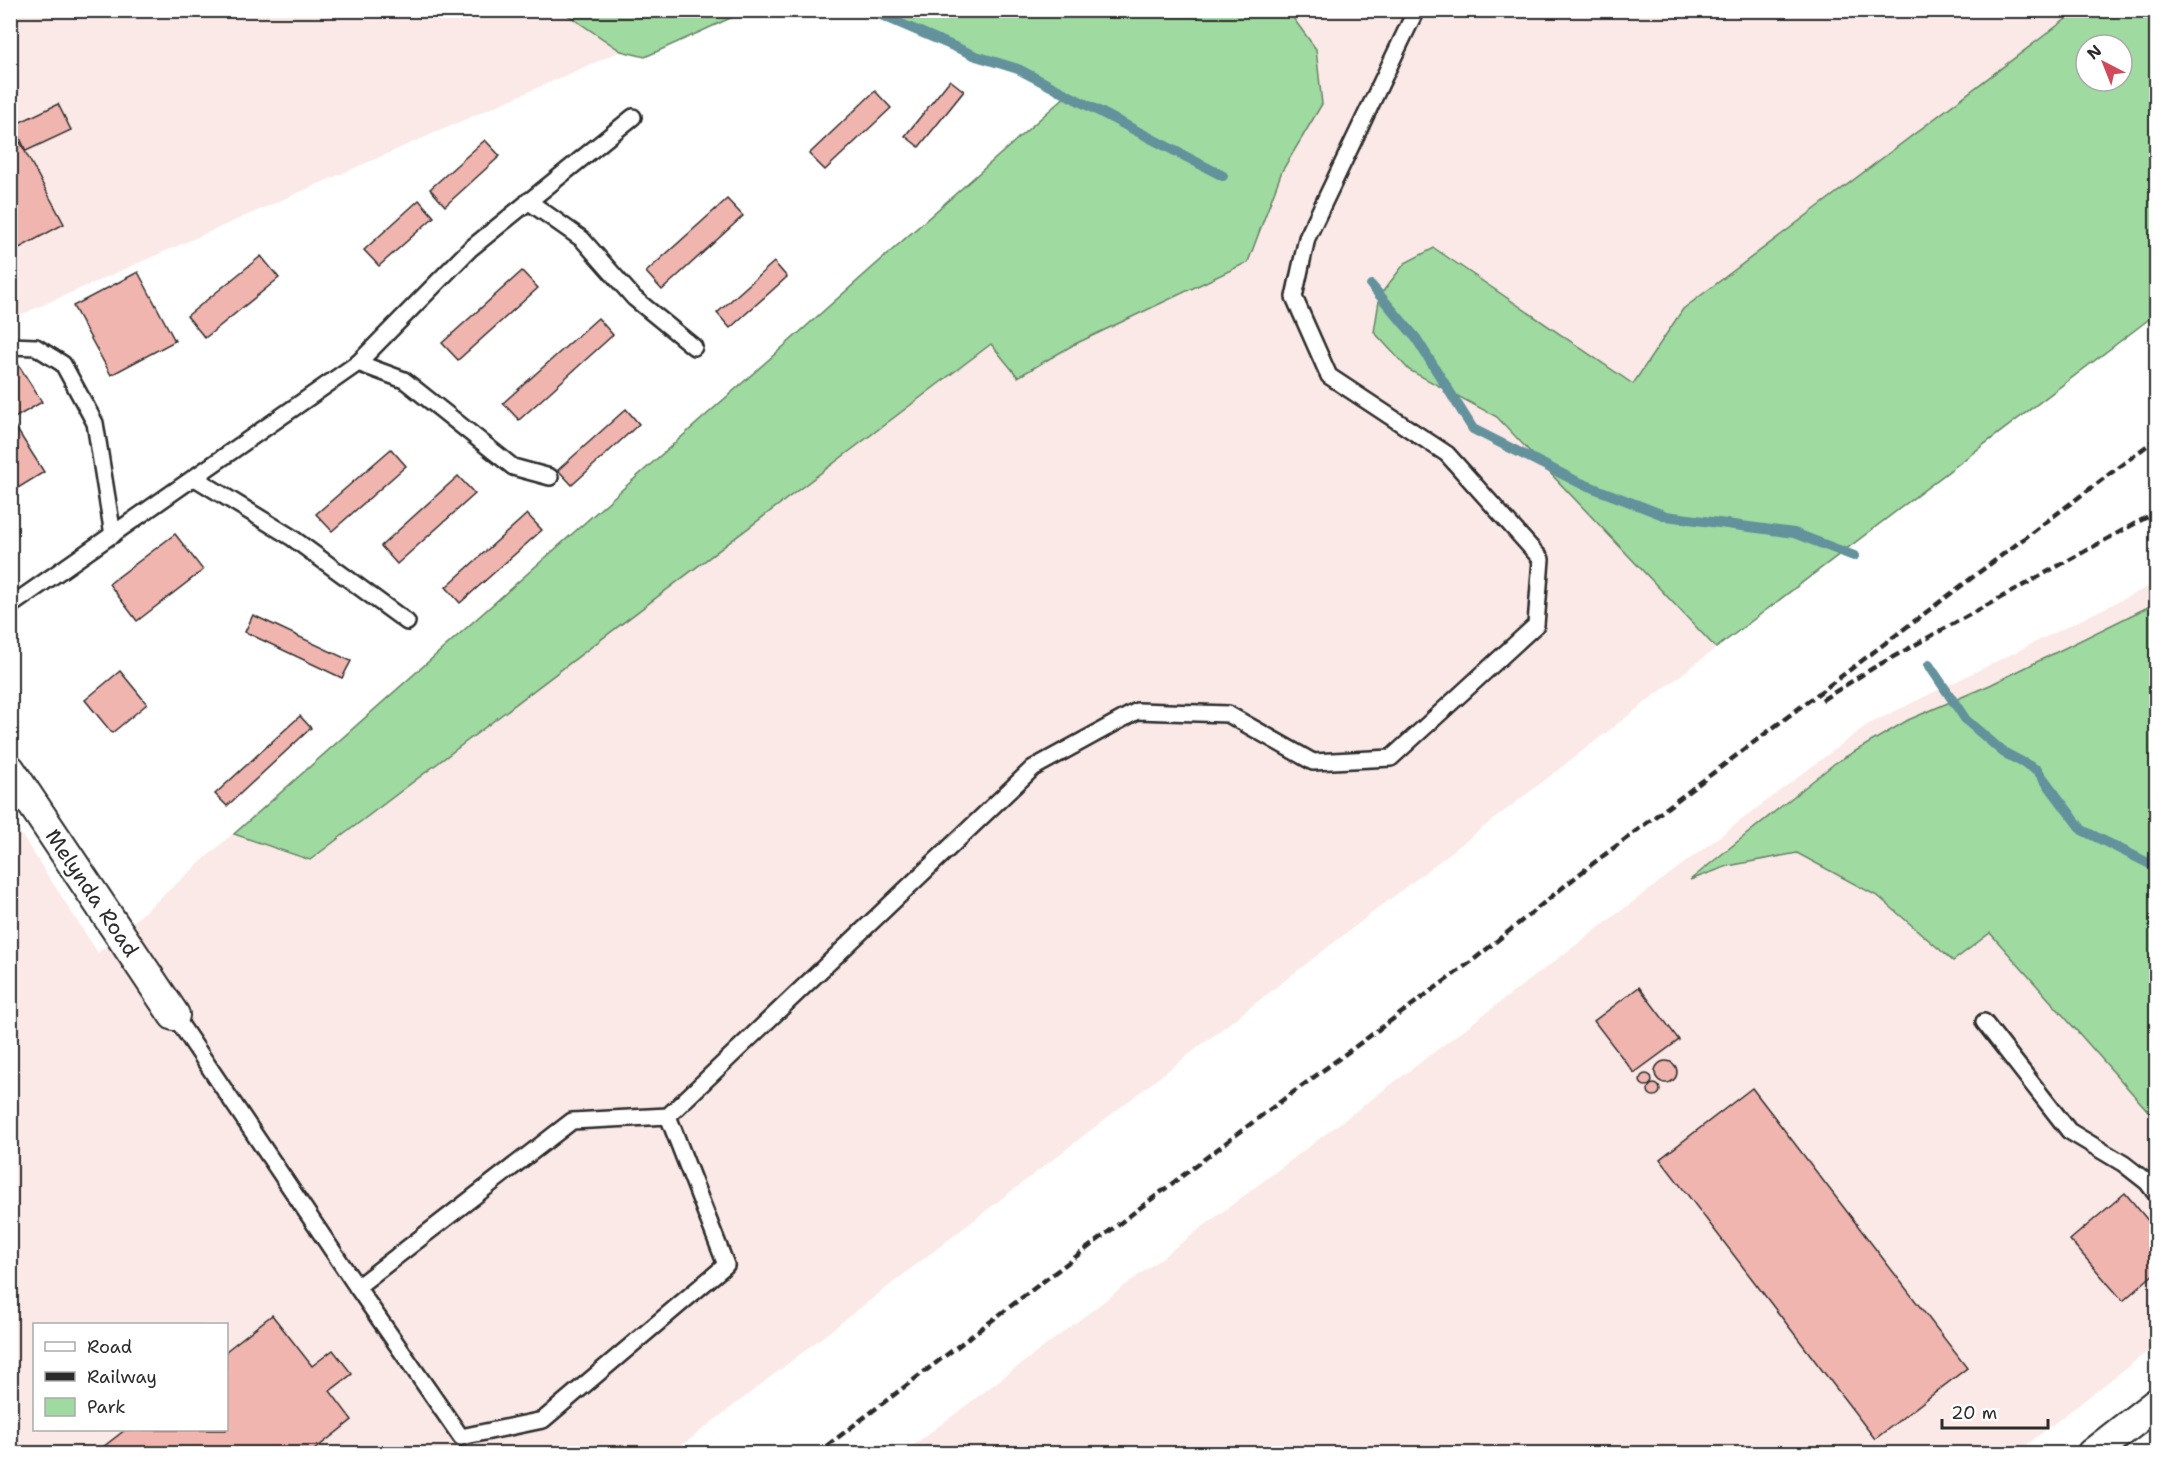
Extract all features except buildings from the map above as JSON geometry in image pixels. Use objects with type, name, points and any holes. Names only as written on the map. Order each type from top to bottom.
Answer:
[{"type":"street","name":"Melynda Road","points":[[10,770],[174,1015]]},
{"type":"street","points":[[2092,1454],[2157,1404]]},
{"type":"lane","points":[[357,1287],[572,1121],[668,1116],[1033,768],[1137,711],[1228,714],[1313,762],[1391,758],[1536,625],[1541,559],[1447,454],[1329,376],[1294,297],[1307,238],[1416,10]]},
{"type":"lane","points":[[10,606],[358,363],[470,249],[633,117]]},
{"type":"lane","points":[[528,201],[582,239],[634,298],[694,347]]},
{"type":"lane","points":[[10,346],[36,347],[63,364],[95,423],[113,535]]},
{"type":"lane","points":[[358,363],[404,380],[513,467],[550,477]]},
{"type":"lane","points":[[195,478],[291,537],[407,622]]},
{"type":"lane","points":[[174,1015],[461,1437],[543,1420],[726,1265],[668,1116]]},
{"type":"lane","points":[[1984,1022],[2069,1131],[2124,1164],[2147,1182],[2157,1194]]},
{"type":"shaded area","points":[[11,11],[712,11],[11,319]]},
{"type":"shaded area","points":[[870,11],[2156,11],[2156,146],[1767,568],[1716,648],[672,1453],[11,1453],[10,817],[98,953],[1068,94],[1018,69]]},
{"type":"shaded area","points":[[2156,583],[2156,1345],[2016,1453],[902,1454],[1867,725]]},
{"type":"green space","points":[[2078,10],[2156,11],[2156,314],[1716,648],[1497,417],[1409,370],[1374,332],[1380,295],[1405,263],[1434,248],[1633,384],[1683,309]]},
{"type":"green space","points":[[562,11],[746,11],[645,57],[621,51]]},
{"type":"green space","points":[[870,11],[1288,11],[1316,49],[1322,104],[1282,171],[1248,262],[1073,345],[1018,377],[991,344],[310,860],[234,834],[1068,94],[1018,69]]},
{"type":"green space","points":[[2156,603],[2156,1120],[1990,933],[1953,961],[1879,897],[1797,853],[1728,866],[1690,880],[1835,763],[1908,720],[1990,685]]},
{"type":"waterway","points":[[869,10],[976,56],[1018,69],[1223,176]]},
{"type":"waterway","points":[[1371,285],[1416,338],[1473,429],[1578,482],[1666,516],[1794,533],[1854,556]]},
{"type":"waterway","points":[[1929,665],[1966,720],[2003,752],[2037,770],[2082,830],[2156,867]]},
{"type":"railway","points":[[816,1454],[1265,1113],[1472,961],[1587,868],[2156,439]]},
{"type":"railway","points":[[1822,700],[1873,668],[2156,512]]}]
